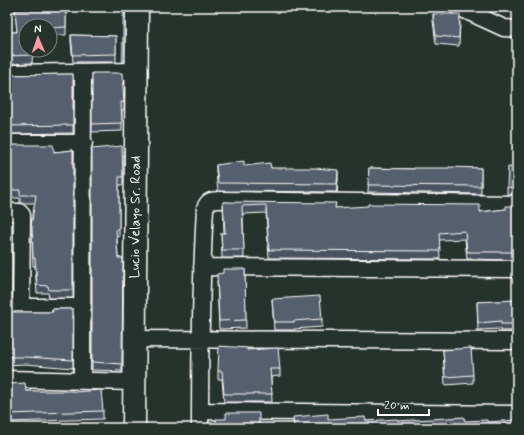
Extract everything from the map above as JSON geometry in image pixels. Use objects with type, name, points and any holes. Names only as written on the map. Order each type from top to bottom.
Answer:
[{"type":"main road","name":"Lucio Velayo Sr. Road","points":[[134,428],[137,7]]},
{"type":"street","points":[[458,7],[504,28],[517,29]]},
{"type":"street","points":[[7,73],[137,71]]},
{"type":"street","points":[[82,380],[84,143],[83,72]]},
{"type":"street","points":[[7,143],[84,143]]},
{"type":"street","points":[[200,428],[200,340],[206,203],[214,200],[517,204]]},
{"type":"street","points":[[7,212],[19,212],[22,215],[14,307],[83,308]]},
{"type":"street","points":[[202,267],[517,269]]},
{"type":"street","points":[[135,339],[517,341]]},
{"type":"street","points":[[7,379],[135,382]]},
{"type":"street","points":[[200,411],[517,414]]},
{"type":"building","points":[[66,9],[66,27],[58,28],[58,18],[18,18],[18,56],[7,56],[7,32],[17,32],[15,10]]},
{"type":"building","points":[[433,14],[460,14],[459,38],[436,36]]},
{"type":"building","points":[[71,35],[116,36],[116,54],[73,55]]},
{"type":"building","points":[[92,73],[122,73],[124,102],[121,102],[122,123],[92,124]]},
{"type":"building","points":[[73,74],[73,125],[7,126],[7,75]]},
{"type":"building","points":[[7,145],[53,145],[54,152],[73,150],[73,290],[49,290],[48,286],[37,285],[35,258],[33,258],[31,226],[36,195],[20,195],[20,190],[7,190]]},
{"type":"building","points":[[122,146],[123,177],[119,177],[119,229],[116,229],[118,258],[123,258],[122,364],[92,362],[92,149]]},
{"type":"building","points":[[244,161],[244,166],[270,163],[271,168],[315,168],[338,170],[337,184],[218,183],[216,165]]},
{"type":"building","points":[[449,167],[481,168],[481,186],[368,185],[369,168],[414,169]]},
{"type":"building","points":[[508,167],[517,168],[517,188],[507,187]]},
{"type":"building","points":[[223,202],[336,203],[335,208],[368,206],[368,204],[480,205],[480,212],[506,209],[506,206],[517,206],[517,252],[467,252],[465,231],[439,233],[440,251],[269,250],[266,205],[242,206],[244,250],[222,250],[221,233],[225,233]]},
{"type":"building","points":[[223,269],[245,269],[246,320],[219,321],[217,274],[223,273]]},
{"type":"building","points":[[8,271],[9,290],[7,290]]},
{"type":"building","points":[[320,296],[322,319],[293,321],[294,322],[274,322],[272,299]]},
{"type":"building","points":[[517,300],[517,324],[501,324],[501,321],[478,323],[477,302]]},
{"type":"building","points":[[7,308],[9,309],[9,312],[53,312],[52,309],[73,309],[73,360],[7,357]]},
{"type":"building","points":[[219,346],[247,348],[247,350],[278,348],[280,369],[270,369],[272,394],[224,394],[222,371],[218,371]]},
{"type":"building","points":[[471,348],[473,375],[445,377],[443,350]]},
{"type":"building","points":[[25,383],[26,391],[74,392],[101,390],[103,411],[7,414],[7,384]]},
{"type":"building","points":[[226,413],[259,413],[259,428],[216,428],[216,419],[226,419]]},
{"type":"building","points":[[328,414],[328,419],[365,417],[366,421],[397,419],[398,421],[464,417],[465,421],[487,420],[487,422],[517,420],[517,428],[294,428],[293,417]]},
{"type":"waterway","points":[[125,13],[124,62],[126,68]]}]
